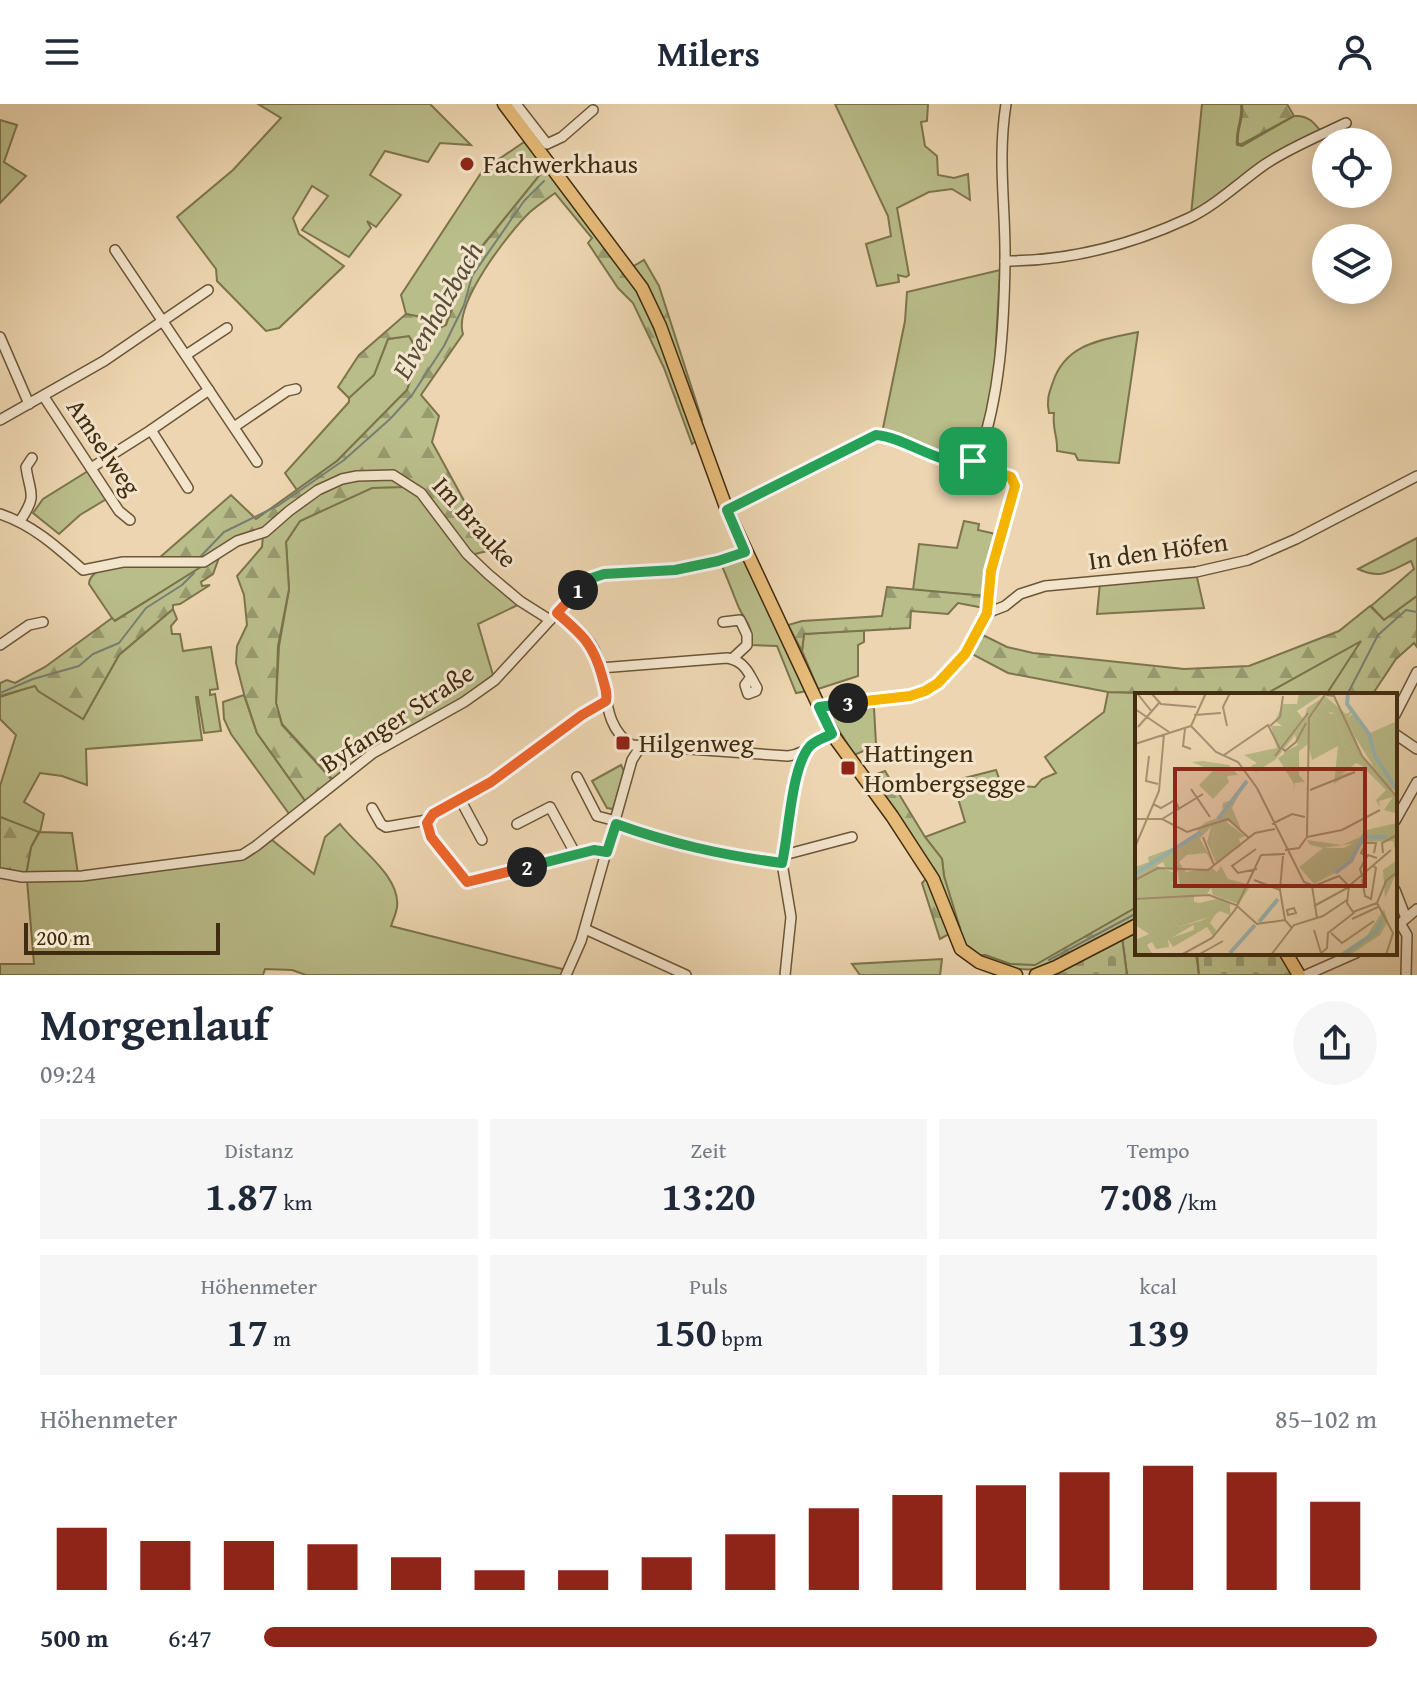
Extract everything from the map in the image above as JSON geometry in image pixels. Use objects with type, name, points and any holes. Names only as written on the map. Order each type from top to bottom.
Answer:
[{"type":"main road","points":[[504,104],[625,265],[653,308],[727,510],[832,734],[933,879],[961,949],[979,962],[1016,975]]},
{"type":"main road","points":[[1036,975],[1135,926]]},
{"type":"main road","points":[[1287,955],[1299,975]]},
{"type":"street","points":[[516,104],[547,144],[562,137],[593,110]]},
{"type":"street","points":[[727,510],[876,435],[960,462],[973,461],[979,456],[995,397],[1005,261],[1000,166],[1006,104]]},
{"type":"street","points":[[1005,261],[1057,259],[1084,254],[1191,217],[1267,162],[1346,123]]},
{"type":"street","points":[[115,257],[163,320],[257,462]]},
{"type":"street","points":[[0,420],[104,361],[208,290]]},
{"type":"street","points":[[186,355],[227,328]]},
{"type":"street","points":[[0,337],[29,404]]},
{"type":"street","points":[[234,427],[287,391],[296,389]]},
{"type":"street","points":[[91,468],[209,390]]},
{"type":"street","name":"Amselweg","points":[[44,397],[119,511],[130,520]]},
{"type":"street","points":[[151,430],[188,488]]},
{"type":"street","points":[[20,521],[32,502],[32,485],[26,467],[32,458]]},
{"type":"street","points":[[819,707],[910,696],[925,691],[938,683],[965,654],[987,613],[991,571],[1015,486],[1011,477],[981,467],[973,461]]},
{"type":"street","name":"Im Brauke","points":[[0,514],[20,521],[41,534],[83,570],[123,562],[196,564],[211,559],[237,541],[265,532],[318,490],[357,476],[393,475],[421,493],[481,568],[520,601],[554,616]]},
{"type":"street","name":"In den Höfen","points":[[987,613],[1005,606],[1020,594],[1045,586],[1196,572],[1248,560],[1308,533],[1417,476]]},
{"type":"street","name":"Byfanger Straße","points":[[0,873],[22,877],[82,876],[242,855],[373,753],[464,702],[495,680],[592,578],[604,574],[675,570],[745,552]]},
{"type":"street","points":[[554,616],[589,642],[600,668],[606,701],[619,736],[632,745],[788,756],[805,753]]},
{"type":"street","points":[[723,622],[740,620],[747,635],[747,645],[732,659]]},
{"type":"street","points":[[0,645],[29,625],[43,622]]},
{"type":"street","points":[[600,668],[732,659],[747,669],[751,677]]},
{"type":"street","points":[[1397,712],[1414,684],[1417,672]]},
{"type":"street","points":[[372,808],[386,827],[427,820],[491,782],[606,701]]},
{"type":"street","points":[[785,975],[791,917],[783,859],[792,798],[805,753],[815,741],[832,734]]},
{"type":"street","points":[[1397,735],[1417,749]]},
{"type":"street","points":[[566,975],[585,929],[632,760],[641,746]]},
{"type":"street","points":[[577,777],[597,816],[659,840],[720,855],[783,859],[852,837]]},
{"type":"street","points":[[1397,817],[1417,782]]},
{"type":"street","points":[[460,799],[482,840]]},
{"type":"street","points":[[517,824],[550,807],[575,853]]},
{"type":"street","points":[[427,820],[431,837],[461,877],[470,883],[575,853],[599,849],[607,852]]},
{"type":"street","points":[[1397,903],[1400,923],[1407,935],[1406,975]]},
{"type":"street","points":[[1400,923],[1417,909]]},
{"type":"street","points":[[585,929],[686,975]]},
{"type":"street","points":[[1306,975],[1336,958]]},
{"type":"green space","points":[[258,104],[430,104],[471,145],[440,143],[428,162],[385,151],[370,175],[401,195],[376,227],[367,221],[371,228],[349,257],[302,230],[328,196],[312,186],[293,218],[299,234],[344,266],[279,328],[266,331],[217,281],[216,269],[177,217],[233,170],[281,118]]},
{"type":"green space","points":[[835,104],[928,104],[927,121],[921,122],[925,146],[937,156],[938,175],[954,178],[968,174],[970,200],[952,189],[929,192],[897,208],[909,275],[898,275],[899,282],[877,286],[866,244],[891,236],[888,216]]},
{"type":"green space","points":[[1202,104],[1241,104],[1237,145],[1242,146],[1294,116],[1310,120],[1318,128],[1312,128],[1312,139],[1191,215]]},
{"type":"green space","points":[[1242,104],[1287,104],[1294,116],[1238,144]]},
{"type":"green space","points":[[0,120],[17,125],[4,162],[26,176],[0,203]]},
{"type":"green space","points":[[524,142],[547,166],[469,262],[446,325],[435,330],[430,319],[406,314],[401,295],[483,170]]},
{"type":"green space","points":[[547,166],[641,289],[696,441],[692,444],[664,368],[633,303],[618,288],[588,243],[592,238],[555,193],[521,222],[485,269],[466,305],[463,334],[421,395],[439,416],[432,442],[491,550],[471,555],[431,500],[392,473],[341,478],[270,527],[210,558],[158,559],[231,495],[256,519],[337,461],[407,390],[420,354],[409,336],[388,339],[374,375],[349,398],[338,387],[359,355],[406,314],[430,319],[435,330],[446,325],[469,263]]},
{"type":"green space","points":[[644,260],[659,286],[702,420],[695,427],[629,269]]},
{"type":"green space","points":[[1000,270],[993,397],[978,449],[968,457],[950,457],[882,433],[905,321],[907,292]]},
{"type":"green space","points":[[1138,332],[1119,463],[1078,460],[1075,454],[1057,451],[1054,413],[1049,413],[1048,397],[1059,369],[1076,351],[1087,345]]},
{"type":"green space","points":[[409,336],[419,354],[407,390],[337,461],[297,490],[285,473],[349,402],[349,397],[374,375],[388,339]]},
{"type":"green space","points":[[88,471],[108,498],[80,515],[59,534],[33,513],[43,499]]},
{"type":"green space","points":[[391,476],[404,487],[372,488],[300,521],[286,542],[289,589],[278,646],[276,703],[282,725],[333,781],[306,802],[257,733],[244,694],[236,663],[237,646],[247,625],[244,595],[237,576],[262,547],[263,536],[290,512],[343,480]]},
{"type":"green space","points":[[372,487],[404,487],[430,504],[466,559],[520,604],[478,624],[493,675],[461,699],[333,780],[282,724],[276,703],[279,646],[289,590],[286,542],[300,521]]},
{"type":"green space","points":[[964,521],[979,524],[978,530],[1000,535],[985,596],[913,590],[919,544],[957,548]]},
{"type":"green space","points":[[1417,538],[1417,596],[1384,620],[1371,606],[1414,569],[1411,561],[1379,574],[1358,569]]},
{"type":"green space","points":[[220,555],[213,574],[201,582],[202,586],[210,585],[180,604],[173,605],[173,609],[119,655],[83,719],[38,691],[35,686],[0,696],[0,683],[7,680],[15,683],[45,667],[112,618],[115,621]]},
{"type":"green space","points":[[737,558],[745,561],[807,691],[796,693],[777,646],[751,645],[750,628],[721,564]]},
{"type":"green space","points":[[203,566],[114,621],[89,584],[93,575],[107,567]]},
{"type":"green space","points":[[1196,573],[1204,608],[1097,614],[1100,583]]},
{"type":"green space","points":[[887,587],[985,596],[984,608],[958,603],[948,614],[911,611],[910,628],[804,634],[802,651],[788,625],[802,621],[882,616]]},
{"type":"green space","points":[[1417,596],[1417,647],[1414,643],[1396,659],[1373,693],[1327,693],[1361,641],[1268,693],[1108,692],[1008,673],[970,653],[983,635],[1007,647],[1033,653],[1184,669],[1249,666],[1339,631],[1370,606],[1384,620]]},
{"type":"green space","points":[[173,609],[177,619],[171,626],[172,634],[180,634],[183,651],[211,647],[218,689],[210,690],[210,695],[215,694],[221,731],[204,733],[196,697],[202,740],[86,749],[87,785],[62,776],[40,773],[24,802],[44,814],[40,832],[72,833],[78,874],[26,875],[31,847],[39,833],[0,817],[0,786],[16,735],[0,719],[0,697],[36,685],[83,719],[119,655]]},
{"type":"green space","points":[[864,630],[864,642],[858,645],[858,676],[818,689],[802,651],[804,634]]},
{"type":"green space","points":[[1363,640],[1327,693],[1268,693]]},
{"type":"green space","points":[[1108,692],[1147,693],[1135,693],[1135,908],[1035,966],[978,956],[962,943],[942,859],[925,837],[965,822],[953,781],[996,770],[1004,792],[1021,786],[1035,787],[1042,779],[1056,773],[1045,757],[1104,712]]},
{"type":"green space","points":[[244,695],[257,733],[306,802],[290,815],[231,734],[224,719],[223,702]]},
{"type":"green space","points":[[832,708],[874,708],[876,744],[854,755],[829,714]]},
{"type":"green space","points":[[621,765],[624,771],[613,809],[607,808],[592,781]]},
{"type":"green space","points":[[885,771],[942,859],[960,928],[940,939],[922,883],[933,872],[869,777]]},
{"type":"green space","points":[[0,817],[39,832],[31,847],[26,875],[0,872]]},
{"type":"green space","points":[[340,824],[392,884],[397,907],[391,926],[566,970],[563,975],[306,975],[292,970],[265,969],[263,975],[0,975],[0,964],[34,964],[27,880],[103,876],[247,858],[272,840],[314,874],[325,837]]},
{"type":"green space","points":[[1135,908],[1135,921],[1043,968],[1018,969],[978,956],[985,955],[1010,964],[1035,965]]},
{"type":"green space","points":[[1135,930],[1135,955],[1196,955],[1199,975],[1127,975],[1122,937]]},
{"type":"green space","points":[[1122,937],[1127,975],[1049,975]]},
{"type":"green space","points":[[1197,955],[1282,955],[1292,975],[1199,975]]},
{"type":"green space","points":[[942,959],[940,975],[860,975],[852,964]]},
{"type":"waterway","name":"Elvenholzbach","points":[[200,557],[224,532],[279,505],[344,460],[412,395],[444,346],[464,305],[472,276],[524,201],[544,181]]},
{"type":"waterway","name":"Elvenholzbach","points":[[0,693],[33,679],[79,666],[93,654],[119,643],[146,608],[182,585],[194,573]]},
{"type":"waterway","points":[[1348,693],[1378,635],[1406,610],[1417,612]]},
{"type":"waterway","points":[[1049,960],[1135,914]]},
{"type":"place","name":"Fachwerkhaus","points":[[467,164]]},
{"type":"place","name":"Hilgenweg","points":[[623,743]]},
{"type":"place","name":"Hattingen Hombergsegge","points":[[848,768]]},
{"type":"route","points":[[876,435],[943,458],[967,463],[973,461],[981,467],[1002,472],[1015,481],[991,571],[987,613],[979,631],[950,672],[925,691],[910,696],[819,707],[832,734],[815,741],[805,753],[789,812],[782,863],[720,855],[659,840],[616,824],[607,852],[599,849],[575,853],[470,883],[464,880],[439,849],[427,829],[430,817],[491,782],[606,701],[600,668],[589,642],[557,613],[585,582],[604,574],[700,566],[745,552],[727,510],[876,435]]}]
